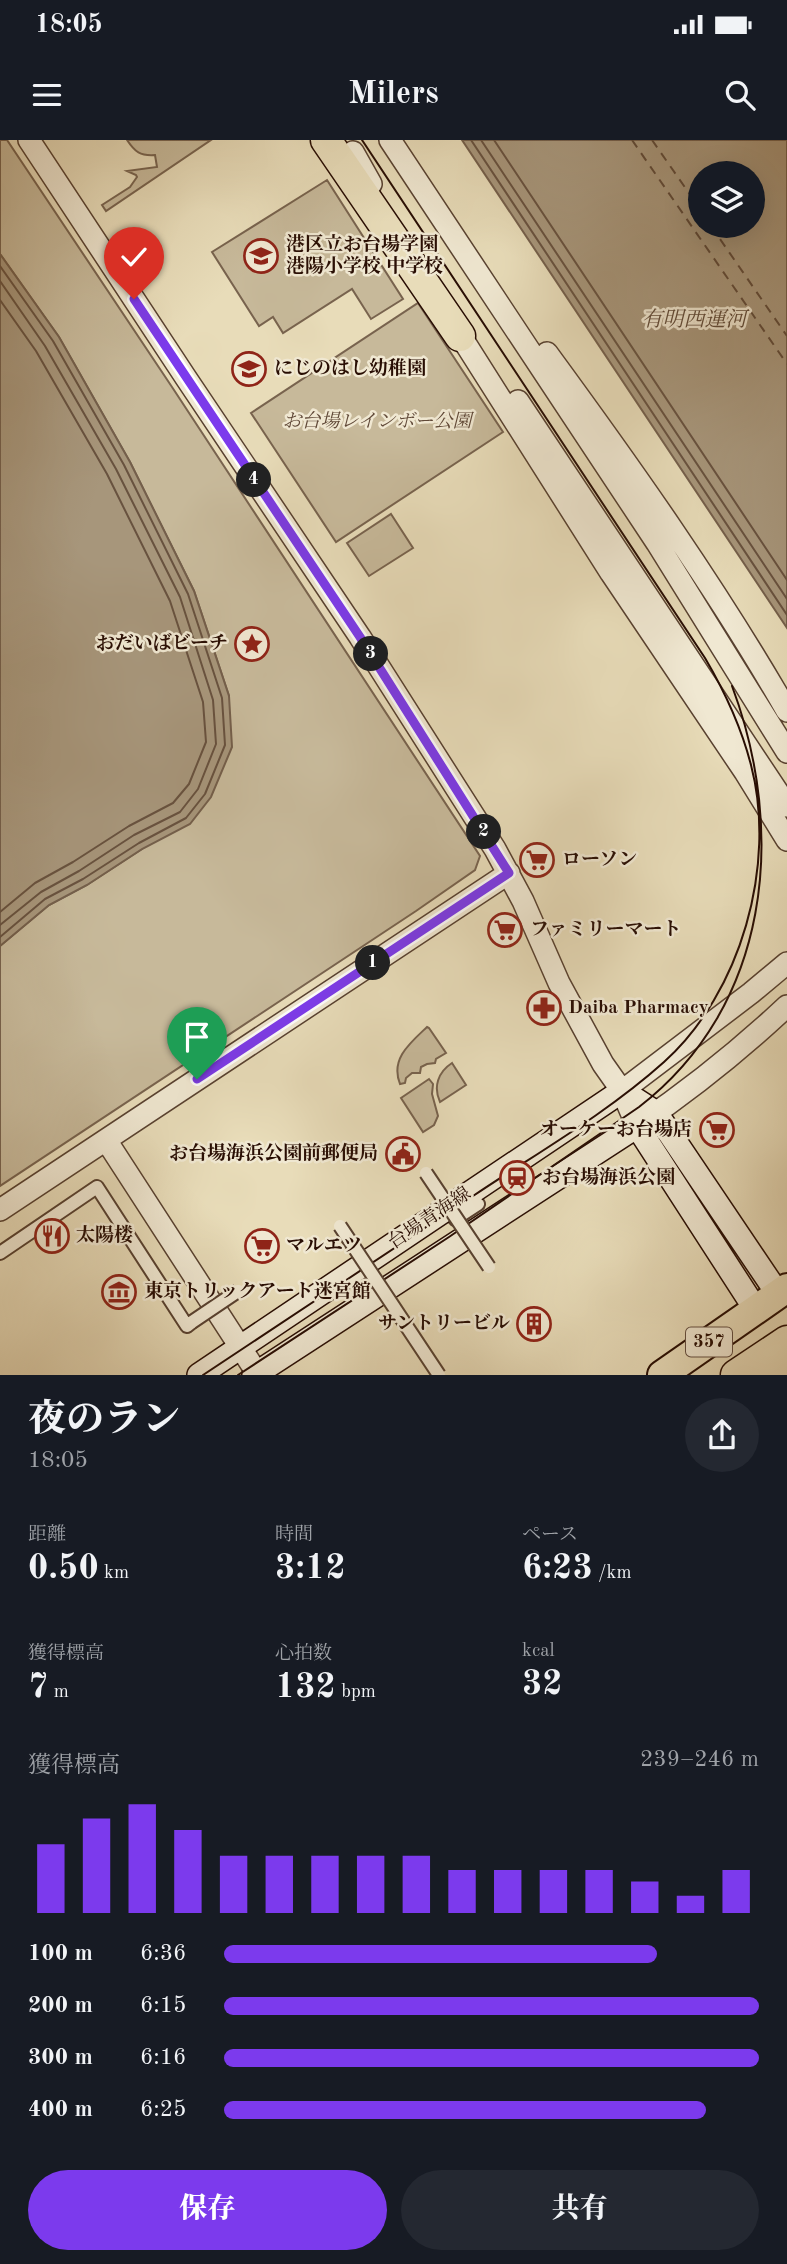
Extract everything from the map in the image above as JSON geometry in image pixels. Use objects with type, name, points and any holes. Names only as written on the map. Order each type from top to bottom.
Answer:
[{"type":"highway","points":[[326,140],[474,350]]},
{"type":"highway","name":"357","points":[[662,1375],[774,1297]]},
{"type":"highway","points":[[736,1375],[782,1358]]},
{"type":"main road","points":[[622,1091],[647,1119],[774,1297]]},
{"type":"main road","name":"台場青海線","points":[[199,1375],[622,1091]]},
{"type":"main road","name":"台場青海線","points":[[255,1374],[647,1119]]},
{"type":"street","points":[[29,140],[360,637],[509,873],[559,983],[603,1064],[622,1091],[787,963]]},
{"type":"street","points":[[390,140],[523,332],[787,752]]},
{"type":"street","points":[[349,146],[611,573],[745,772],[787,840]]},
{"type":"street","points":[[349,146],[474,350],[665,621],[787,806]]},
{"type":"street","points":[[523,332],[661,512],[787,710]]},
{"type":"street","points":[[0,1210],[509,873]]},
{"type":"street","points":[[647,1119],[726,1059],[787,1006]]},
{"type":"street","points":[[106,1140],[255,1374]]},
{"type":"street","points":[[426,1173],[489,1267]]},
{"type":"street","points":[[0,1253],[97,1187],[187,1326],[238,1291]]},
{"type":"street","points":[[455,1219],[478,1204]]},
{"type":"street","points":[[340,1226],[439,1375]]},
{"type":"green space","points":[[0,140],[7,140],[480,856],[475,870],[416,911],[0,1186],[0,946],[49,905],[87,885],[142,849],[229,696],[194,591],[130,462],[59,337],[0,254]]},
{"type":"green space","points":[[127,140],[211,140],[106,211],[102,205],[130,187],[137,177],[127,171],[157,167],[155,155],[138,152]]},
{"type":"green space","points":[[327,180],[403,299],[371,319],[352,289],[283,333],[273,317],[259,326],[212,252]]},
{"type":"green space","name":"お台場レインボー公園","points":[[418,303],[503,432],[336,542],[251,413]]},
{"type":"green space","points":[[391,514],[413,548],[369,576],[347,543]]},
{"type":"green space","points":[[427,1027],[446,1053],[436,1059],[435,1063],[421,1067],[420,1073],[412,1073],[405,1083],[400,1084],[398,1067],[403,1052]]},
{"type":"green space","points":[[452,1063],[466,1085],[440,1102],[438,1080]]},
{"type":"green space","points":[[429,1079],[433,1084],[432,1094],[438,1116],[434,1125],[423,1132],[401,1098]]},
{"type":"water","name":"有明西運河","points":[[462,140],[787,140],[787,628]]},
{"type":"water","points":[[0,254],[59,337],[130,462],[194,591],[229,696],[232,747],[211,797],[190,824],[142,849],[87,885],[49,905],[0,946]]},
{"type":"ferry route","points":[[632,140],[787,364]]},
{"type":"ferry route","points":[[652,140],[688,192]]},
{"type":"ferry route","points":[[719,238],[787,336]]},
{"type":"tram line","points":[[203,1375],[571,1132],[619,1099],[664,1062],[691,1034],[714,1001],[732,964],[746,925],[755,885],[759,844],[758,804],[747,751],[719,684],[705,658],[362,140]]},
{"type":"tram line","points":[[238,1375],[449,1237],[639,1107],[683,1066],[717,1019],[740,968],[755,914],[761,857],[759,800],[749,742],[732,686]]},
{"type":"place","name":"港区立お台場学園 港陽小学校 中学校","points":[[261,256]]},
{"type":"place","name":"にじのはし幼稚園","points":[[249,369]]},
{"type":"place","name":"おだいばビーチ","points":[[252,644]]},
{"type":"place","name":"ローソン","points":[[537,860]]},
{"type":"place","name":"ファミリーマート","points":[[505,930]]},
{"type":"place","name":"Daiba Pharmacy","points":[[544,1008]]},
{"type":"place","name":"オーケーお台場店","points":[[717,1130]]},
{"type":"place","name":"お台場海浜公園前郵便局","points":[[403,1154]]},
{"type":"place","name":"お台場海浜公園","points":[[517,1178]]},
{"type":"place","name":"太陽楼","points":[[52,1236]]},
{"type":"place","name":"マルエツ","points":[[262,1246]]},
{"type":"place","name":"東京トリックアート迷宮館","points":[[119,1292]]},
{"type":"place","name":"サントリービル","points":[[534,1324]]},
{"type":"route","points":[[134,299],[360,637],[509,873],[197,1079]]}]
